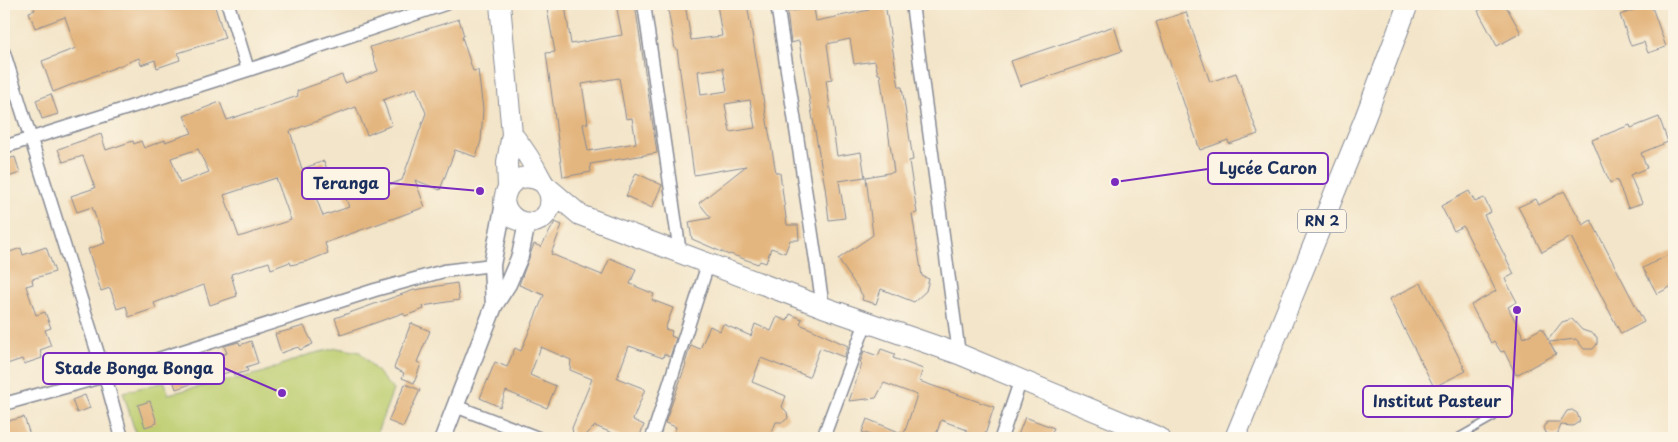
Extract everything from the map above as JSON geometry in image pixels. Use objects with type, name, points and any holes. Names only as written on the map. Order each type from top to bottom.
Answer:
[{"type":"main road","points":[[500,4],[512,134],[507,162],[506,195],[512,217],[534,221],[580,215]]},
{"type":"main road","name":"RN 2","points":[[1234,438],[1365,118],[1408,4]]},
{"type":"main road","points":[[512,134],[530,157],[550,193],[550,208],[534,221]]},
{"type":"main road","points":[[506,195],[520,178],[528,176],[545,184],[580,215],[823,307],[958,354],[1160,438]]},
{"type":"street","points":[[228,4],[248,70]]},
{"type":"street","points":[[4,147],[248,70],[445,4]]},
{"type":"street","points":[[644,4],[680,253]]},
{"type":"street","points":[[777,4],[823,307]]},
{"type":"street","points":[[912,4],[958,354]]},
{"type":"street","points":[[4,53],[105,376],[122,438]]},
{"type":"street","points":[[494,306],[492,266],[506,195]]},
{"type":"street","points":[[443,438],[494,306],[508,284],[534,221]]},
{"type":"street","points":[[652,438],[708,264]]},
{"type":"street","points":[[4,404],[105,376],[375,290],[444,271],[492,266]]},
{"type":"street","points":[[823,438],[866,322]]},
{"type":"street","points":[[1000,438],[1022,379]]},
{"type":"street","points":[[455,406],[538,438]]},
{"type":"lane","points":[[1457,438],[1494,416]]},
{"type":"green space","points":[[337,348],[360,352],[393,390],[375,438],[137,438],[123,392],[165,382],[168,394],[261,373],[307,355]]},
{"type":"building","points":[[32,4],[214,4],[225,38],[178,53],[180,60],[157,68],[155,60],[141,65],[139,58],[53,92],[42,61],[76,48],[65,17],[35,28],[29,12],[35,10]]},
{"type":"building","points":[[616,4],[635,4],[657,153],[590,164],[591,172],[563,177],[546,53],[555,52],[547,9],[565,6],[571,44],[622,35]],"holes":[[[619,78],[626,119],[632,118],[636,143],[588,151],[583,124],[588,123],[582,84]]]},
{"type":"building","points":[[667,4],[685,4],[691,40],[722,36],[717,4],[747,4],[776,173],[780,173],[787,225],[798,225],[799,240],[790,240],[785,253],[771,248],[766,263],[760,261],[758,264],[729,255],[692,239],[689,222],[711,218],[699,203],[746,166],[694,175],[677,49],[675,49]],"holes":[[[723,68],[727,91],[701,95],[698,71]],[[750,100],[755,128],[730,132],[725,104]]]},
{"type":"building","points":[[868,4],[885,4],[899,87],[902,87],[913,160],[909,161],[917,213],[912,214],[922,276],[929,279],[926,291],[914,302],[881,289],[876,304],[862,300],[863,296],[838,259],[873,235],[866,177],[894,172],[880,74],[878,74],[875,61],[854,64],[850,39],[827,44],[832,79],[826,80],[837,156],[861,152],[865,177],[839,181],[845,218],[829,220],[825,187],[799,41],[791,43],[787,12],[814,7],[816,21],[869,10]]},
{"type":"building","points":[[1480,4],[1505,4],[1521,33],[1497,46],[1478,11],[1483,8]]},
{"type":"building","points":[[1651,4],[1666,47],[1648,53],[1644,42],[1631,46],[1620,15]]},
{"type":"building","points":[[1186,12],[1210,82],[1236,73],[1258,134],[1229,144],[1228,140],[1200,150],[1156,22]]},
{"type":"building","points":[[459,19],[464,36],[462,37],[473,71],[478,70],[483,109],[481,141],[476,157],[455,150],[440,190],[415,180],[425,207],[325,243],[328,253],[308,261],[291,265],[290,262],[271,269],[269,262],[231,274],[237,296],[210,305],[204,285],[154,303],[156,308],[129,317],[126,306],[117,309],[110,288],[101,291],[88,249],[105,243],[92,207],[77,212],[71,196],[95,188],[83,156],[63,162],[58,149],[101,134],[106,150],[133,141],[134,144],[141,141],[144,148],[165,140],[165,142],[192,133],[184,116],[220,102],[227,120],[298,96],[297,91],[342,75],[345,83],[378,71],[370,47]],"holes":[[[416,88],[426,113],[402,180],[381,188],[378,181],[359,188],[357,182],[342,187],[349,207],[323,216],[314,192],[333,186],[324,161],[302,169],[290,131],[356,107],[367,135],[392,125],[383,100]],[[198,149],[209,172],[180,183],[171,158]],[[276,178],[291,220],[239,237],[224,195]]]},
{"type":"building","points":[[1114,26],[1122,51],[1020,86],[1011,61]]},
{"type":"building","points":[[51,94],[58,114],[42,119],[36,100]]},
{"type":"building","points":[[1659,117],[1668,142],[1641,153],[1647,168],[1630,175],[1642,203],[1628,208],[1617,180],[1610,183],[1592,140],[1630,125],[1631,128]]},
{"type":"building","points":[[15,157],[20,173],[8,177],[4,160]]},
{"type":"building","points":[[636,173],[662,185],[652,208],[626,196]]},
{"type":"building","points":[[1469,191],[1475,202],[1484,198],[1491,212],[1484,215],[1514,274],[1505,279],[1517,302],[1508,307],[1524,338],[1542,328],[1548,340],[1562,322],[1572,319],[1582,330],[1597,337],[1597,344],[1593,349],[1584,349],[1576,339],[1549,342],[1556,354],[1516,375],[1504,351],[1501,352],[1494,341],[1491,343],[1471,305],[1496,291],[1463,226],[1454,231],[1441,206]]},
{"type":"building","points":[[1564,191],[1583,225],[1591,220],[1644,322],[1621,334],[1571,237],[1542,252],[1518,207],[1536,199],[1539,205]]},
{"type":"building","points":[[555,222],[562,225],[551,254],[602,275],[610,258],[636,269],[630,284],[654,294],[652,300],[673,308],[665,329],[672,331],[671,336],[676,338],[670,357],[664,354],[663,358],[629,346],[617,378],[645,389],[633,420],[644,425],[639,438],[624,438],[595,426],[583,438],[577,438],[573,434],[572,428],[592,379],[570,370],[571,360],[541,347],[530,375],[556,386],[547,408],[506,391],[500,407],[480,398],[495,362],[507,367],[515,348],[521,351],[544,295],[519,285],[534,244],[541,247]]},
{"type":"building","points":[[46,247],[55,272],[32,279],[33,284],[26,286],[36,315],[45,312],[51,328],[45,330],[51,346],[40,350],[42,358],[24,364],[22,359],[4,365],[4,254],[21,248],[23,255]]},
{"type":"building","points":[[1674,252],[1674,285],[1657,294],[1643,268]]},
{"type":"building","points":[[457,283],[459,300],[423,306],[424,309],[405,316],[403,313],[341,335],[335,318],[414,290]]},
{"type":"building","points":[[1421,283],[1466,371],[1434,387],[1389,299]]},
{"type":"building","points":[[790,314],[802,319],[800,324],[848,346],[844,357],[820,348],[809,377],[761,358],[752,382],[786,396],[782,407],[787,412],[788,418],[783,422],[776,422],[770,438],[672,438],[676,427],[665,423],[691,345],[700,349],[710,326],[720,331],[723,324],[751,336],[755,324],[771,331],[777,317],[787,321]]},
{"type":"building","points":[[411,323],[430,331],[417,362],[421,364],[414,383],[402,378],[404,373],[394,368]]},
{"type":"building","points":[[304,326],[313,344],[300,350],[298,347],[281,353],[275,334]]},
{"type":"building","points":[[251,341],[258,363],[246,367],[248,371],[234,375],[232,371],[176,389],[168,365],[183,360],[187,370],[212,362],[211,358],[227,353],[224,346],[239,342],[240,345]]},
{"type":"building","points":[[881,349],[895,354],[893,358],[923,369],[919,381],[994,407],[984,438],[964,438],[967,430],[941,420],[935,438],[879,438],[862,432],[867,419],[904,434],[917,395],[884,383],[876,398],[849,401],[862,364],[860,363],[864,351],[878,356]]},
{"type":"building","points":[[405,384],[420,390],[403,427],[388,421]]},
{"type":"building","points":[[85,395],[90,408],[77,413],[72,400]]},
{"type":"building","points":[[150,401],[157,423],[145,427],[138,405]]},
{"type":"building","points":[[1572,410],[1577,413],[1580,421],[1573,426],[1561,425],[1558,433],[1553,436],[1546,433],[1544,428],[1547,422],[1560,422],[1567,411]]},
{"type":"building","points":[[24,417],[31,438],[4,438],[4,422]]},
{"type":"building","points":[[1025,417],[1054,428],[1050,438],[1017,438]]},
{"type":"place","name":"Lycée Caron","points":[[1115,182]]},
{"type":"place","name":"Teranga","points":[[480,191]]},
{"type":"place","name":"Institut Pasteur","points":[[1517,310]]},
{"type":"place","name":"Stade Bonga Bonga","points":[[282,393]]}]
